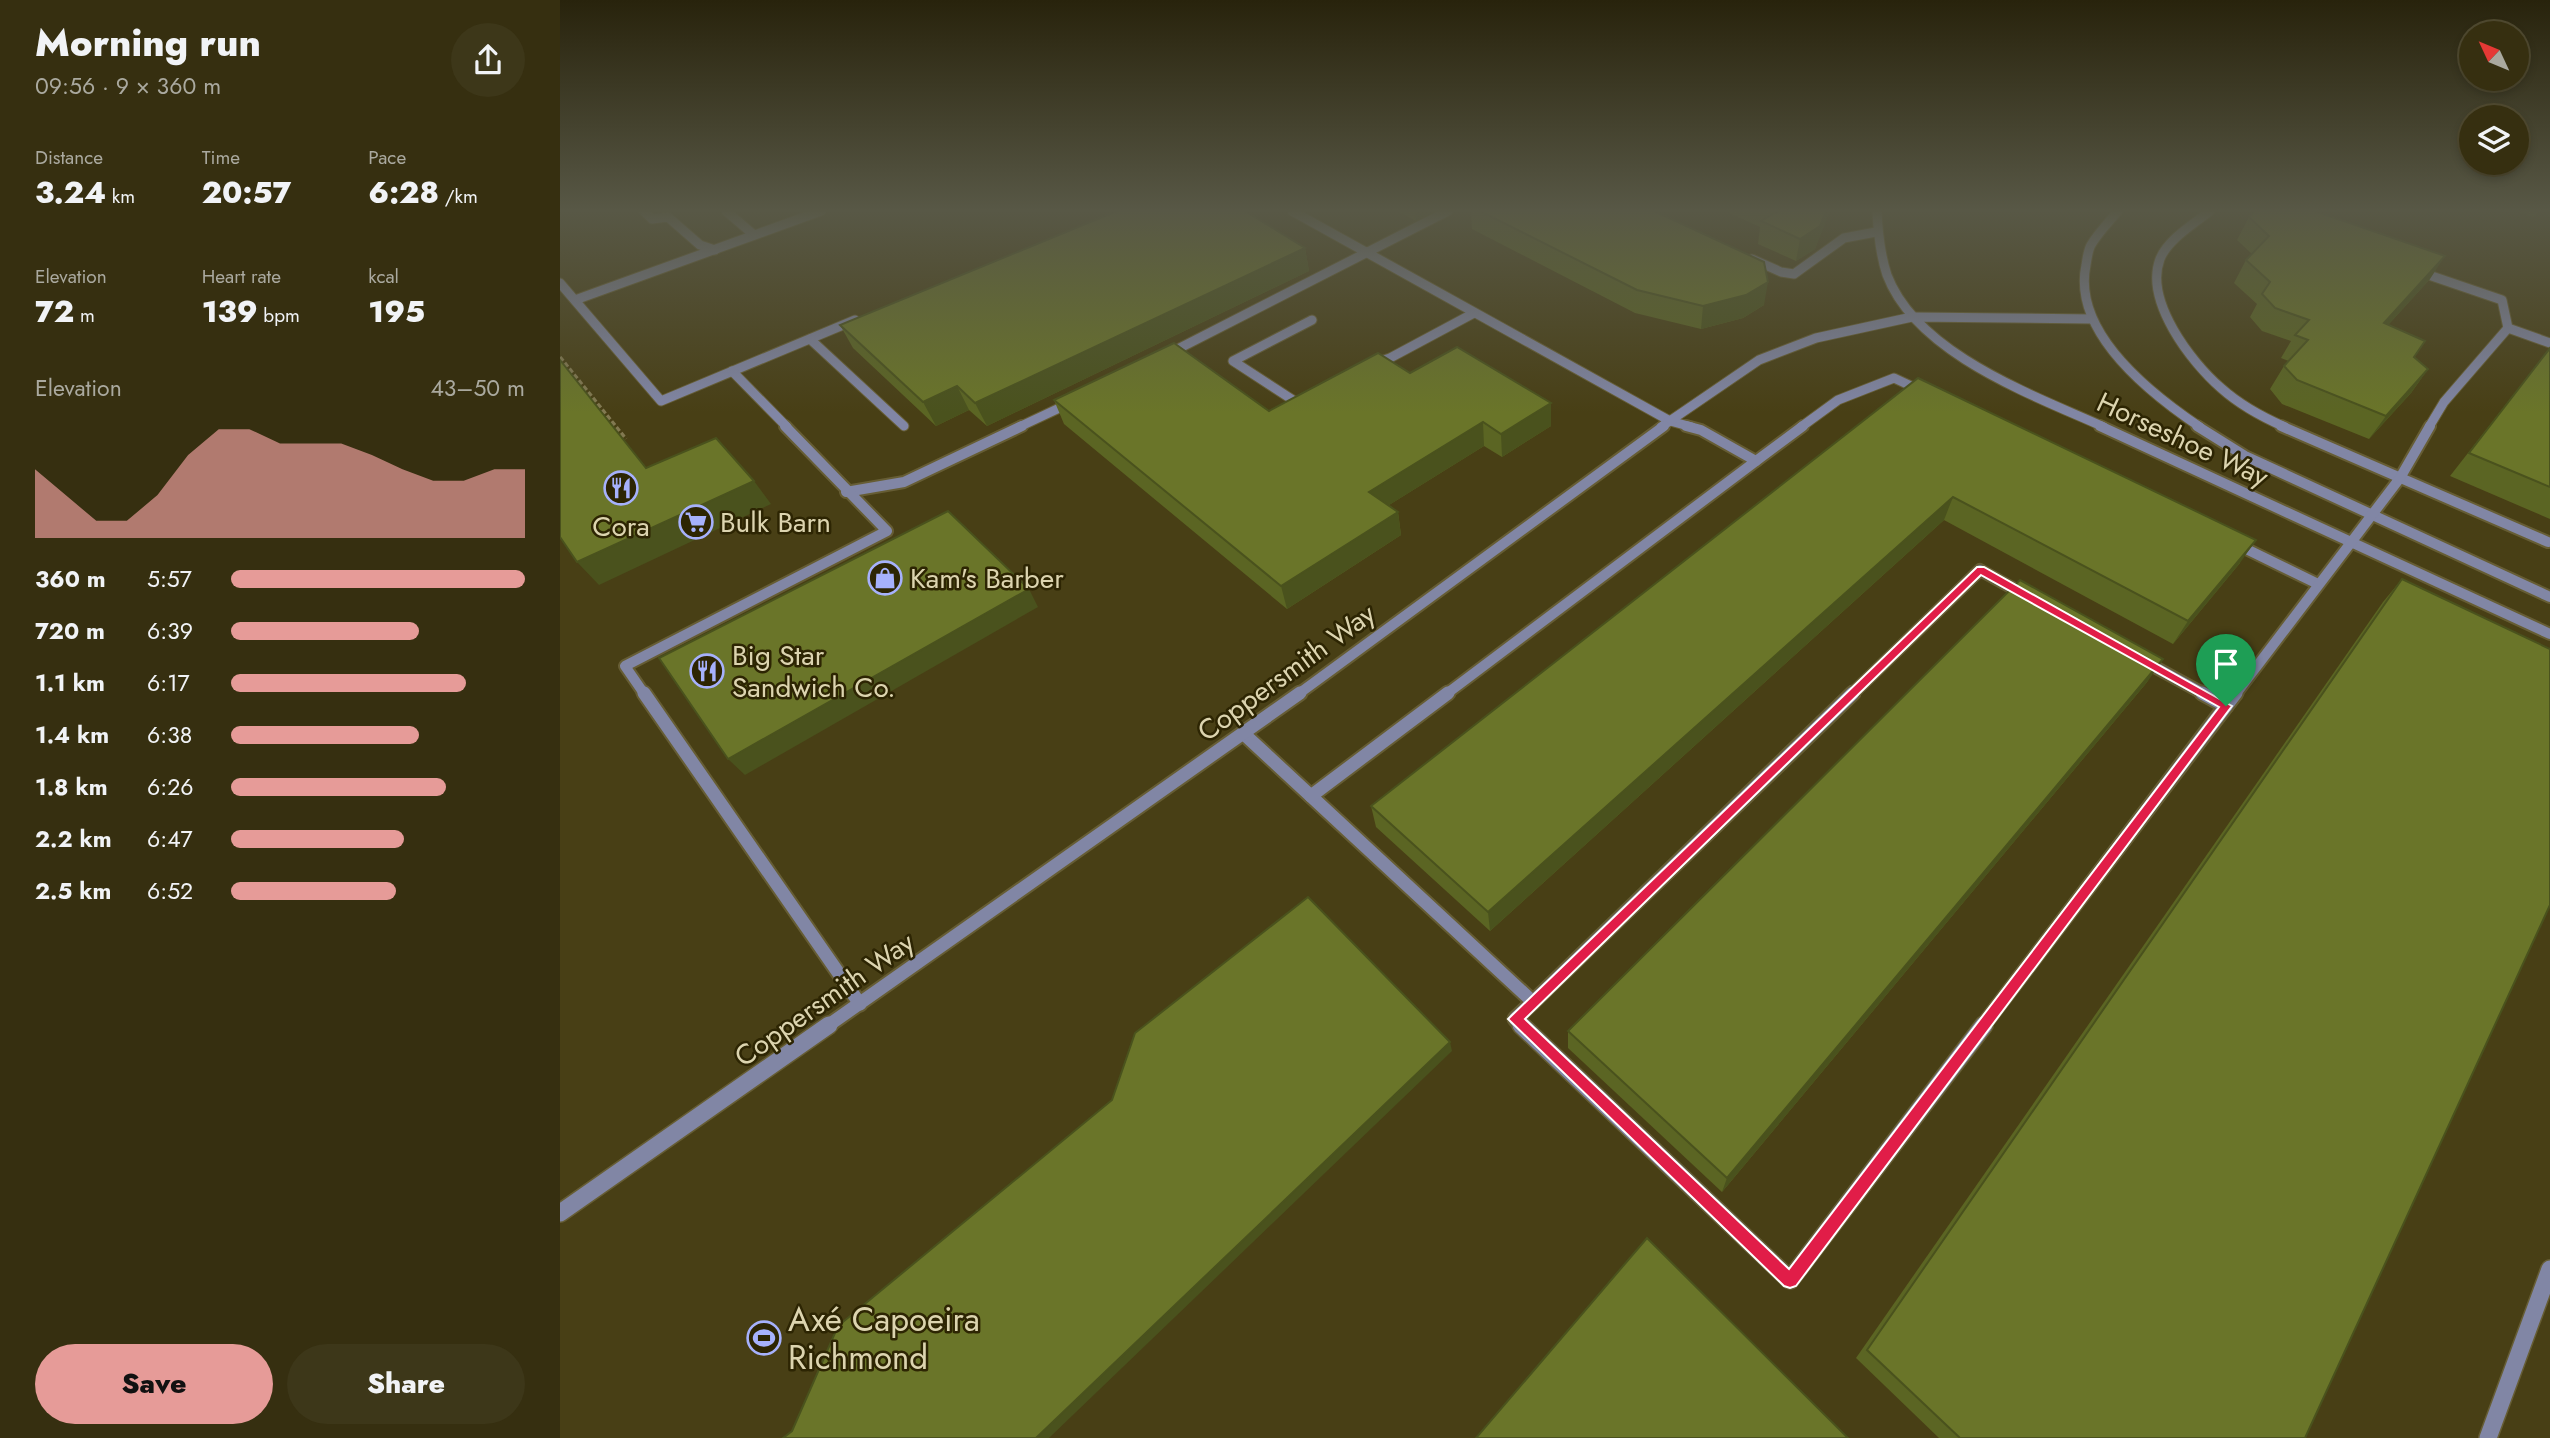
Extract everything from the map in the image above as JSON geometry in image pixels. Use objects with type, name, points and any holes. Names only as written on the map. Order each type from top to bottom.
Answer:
[{"type":"street","points":[[575,300],[636,278]]},
{"type":"street","points":[[1160,358],[1320,278]]},
{"type":"street","points":[[1412,278],[1670,421],[1701,430],[1756,461]]},
{"type":"street","name":"Horseshoe Way","points":[[1888,278],[1912,317],[1954,351],[2004,381],[2550,634]]},
{"type":"street","name":"Horseshoe Way","points":[[2084,278],[2084,299],[2108,347],[2144,385],[2209,435],[2291,480],[2550,597]]},
{"type":"street","points":[[2156,278],[2155,284],[2166,313],[2189,355],[2232,397],[2299,434],[2548,542]]},
{"type":"street","points":[[2439,278],[2502,300],[2508,328]]},
{"type":"street","points":[[560,283],[661,401],[867,315]]},
{"type":"street","points":[[1361,368],[1390,358],[1475,313]]},
{"type":"street","name":"Coppersmith Way","points":[[560,1213],[1244,734],[1736,374],[1776,352],[1840,331],[1912,317],[2092,318]]},
{"type":"street","points":[[1312,320],[1233,361],[1296,402],[1313,394]]},
{"type":"street","points":[[2039,602],[1980,570],[1515,1019],[1790,1280],[2400,478],[2444,402],[2508,328]]},
{"type":"street","points":[[2508,328],[2550,343]]},
{"type":"street","points":[[810,339],[904,426]]},
{"type":"street","points":[[732,371],[846,492],[887,531],[625,666],[860,1004]]},
{"type":"street","points":[[1311,796],[1838,400],[1894,377],[1931,396]]},
{"type":"street","points":[[846,492],[904,482],[1086,395]]},
{"type":"street","points":[[2231,541],[2318,584]]},
{"type":"street","points":[[2132,654],[2226,706]]},
{"type":"street","points":[[1244,734],[1533,1002]]},
{"type":"street","points":[[2488,1438],[2550,1269]]},
{"type":"path","points":[[560,357],[626,439]]},
{"type":"building","points":[[954,278],[1241,278],[975,403],[957,386],[923,402],[840,325]]},
{"type":"building","points":[[1613,278],[1767,278],[1768,282],[1746,295],[1703,306],[1637,290]]},
{"type":"building","points":[[2266,278],[2425,278],[2384,323],[2425,341],[2414,357],[2428,369],[2386,416],[2297,380],[2284,366],[2308,340],[2295,335],[2309,320],[2275,308],[2262,294],[2270,282]]},
{"type":"building","points":[[1174,343],[1269,411],[1378,353],[1410,373],[1457,347],[1551,403],[1501,434],[1483,422],[1369,492],[1398,512],[1281,586],[1054,400]]},
{"type":"building","points":[[2550,348],[2550,487],[2469,453]]},
{"type":"building","points":[[560,360],[646,468],[716,438],[754,481],[577,562],[560,537]]},
{"type":"building","points":[[1918,378],[2256,540],[2188,621],[1953,497],[1488,912],[1371,806]]},
{"type":"building","points":[[948,511],[1029,589],[728,759],[659,658]]},
{"type":"building","points":[[2402,579],[2550,649],[2550,905],[2305,1438],[1960,1438],[1867,1350]]},
{"type":"building","points":[[2020,580],[2163,659],[1727,1178],[1568,1031]]},
{"type":"building","points":[[1308,897],[1450,1042],[1036,1438],[783,1438],[792,1431],[838,1326],[1112,1100],[1135,1033]]},
{"type":"building","points":[[1647,1238],[1848,1438],[1476,1438]]},
{"type":"place","name":"Cora","points":[[621,488]]},
{"type":"place","name":"Bulk Barn","points":[[696,522]]},
{"type":"place","name":"Kam's Barber","points":[[885,578]]},
{"type":"place","name":"Big Star Sandwich Co.","points":[[707,671]]},
{"type":"place","name":"Axé Capoeira Richmond","points":[[764,1338]]},
{"type":"route","points":[[1980,570],[2226,706],[1790,1280],[1515,1019],[1980,570]]}]
